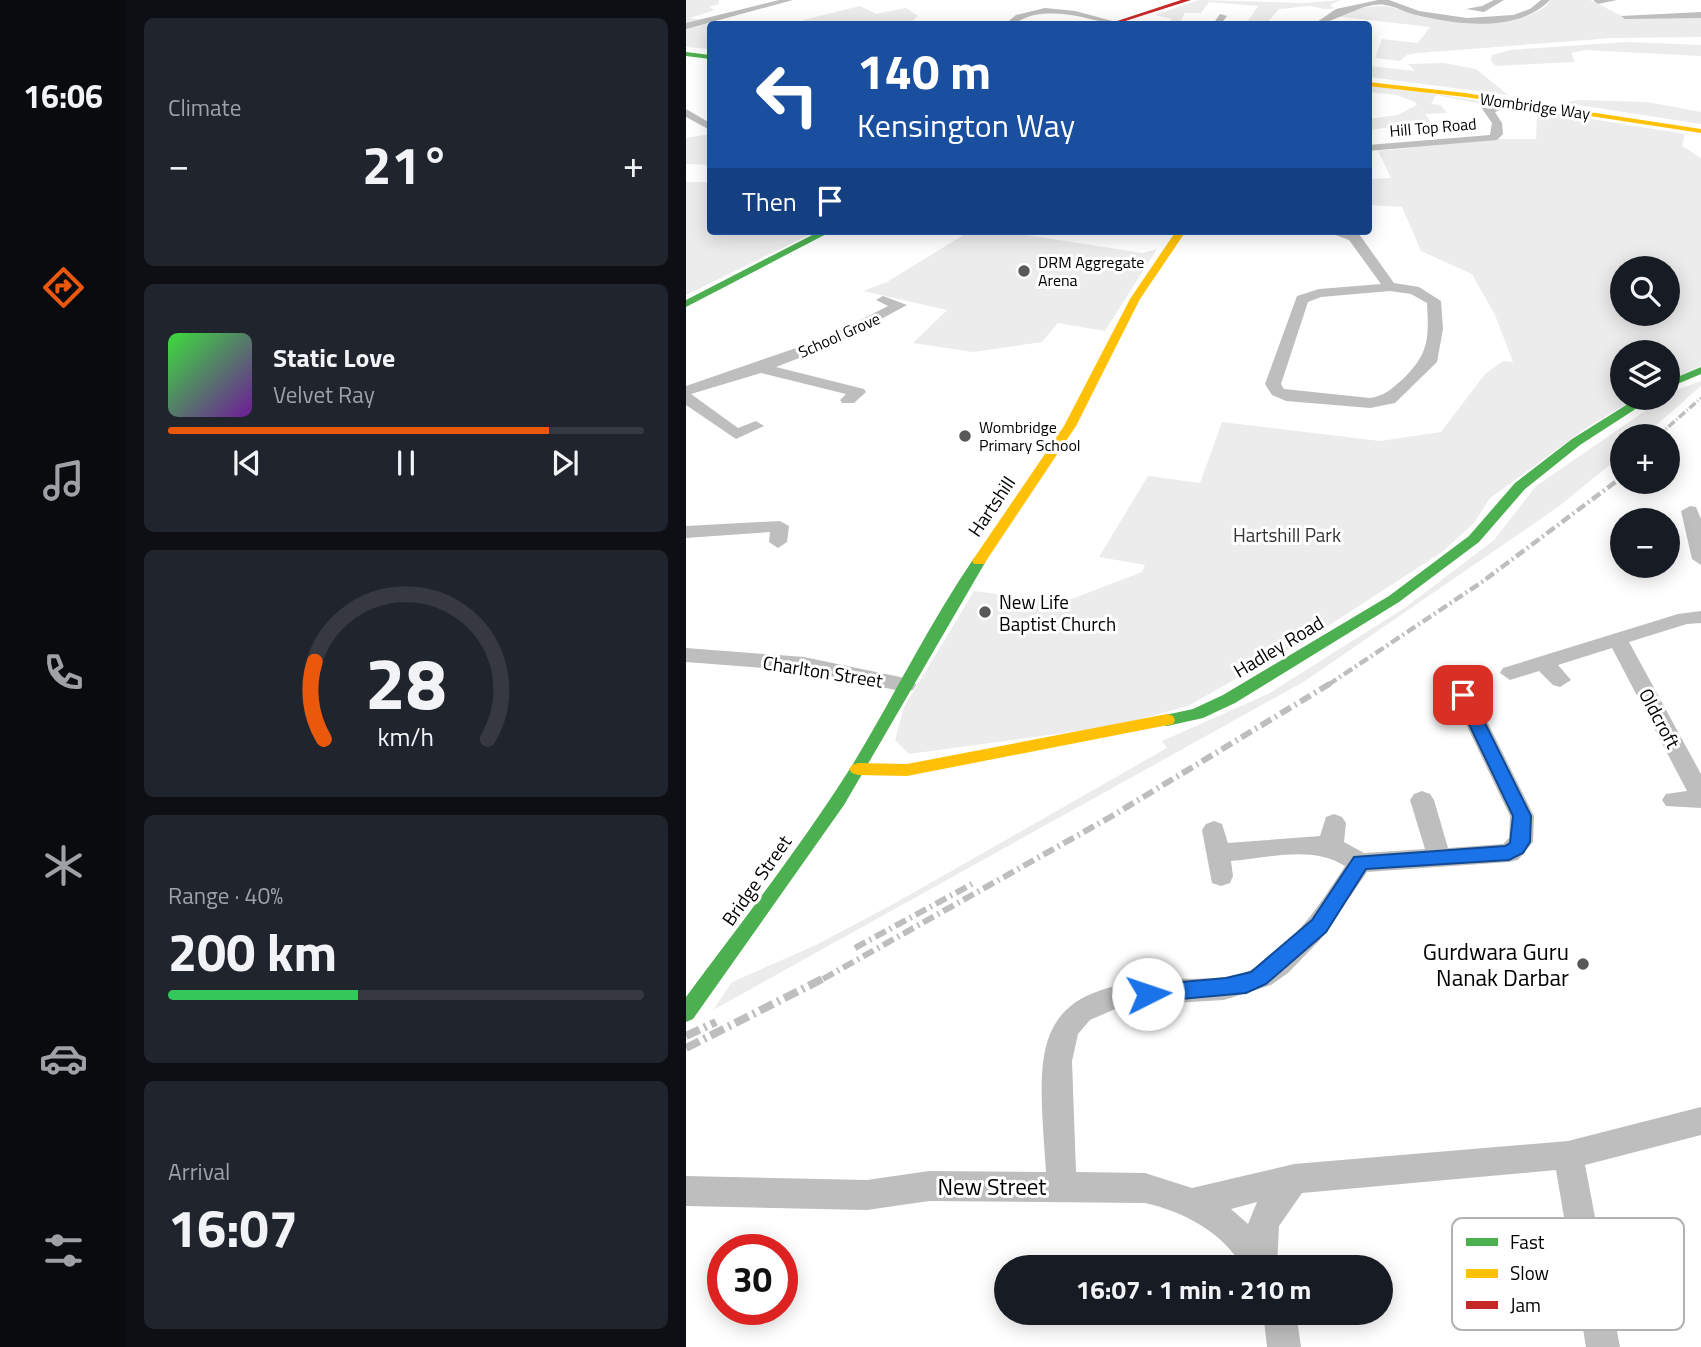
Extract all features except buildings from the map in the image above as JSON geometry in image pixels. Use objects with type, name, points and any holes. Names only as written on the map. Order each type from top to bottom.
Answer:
[{"type":"street","points":[[686,26],[789,0]]},
{"type":"street","points":[[1123,21],[1188,0]]},
{"type":"street","points":[[1453,8],[1484,9],[1500,0]]},
{"type":"street","points":[[1323,21],[1339,11],[1383,1],[1425,15],[1486,20],[1531,12],[1546,0]]},
{"type":"street","points":[[1598,1],[1613,0]]},
{"type":"street","points":[[1021,4],[1102,21]]},
{"type":"street","points":[[1686,5],[1701,14]]},
{"type":"street","points":[[1012,21],[1017,15],[1044,7]]},
{"type":"street","points":[[1625,16],[1701,14]]},
{"type":"street","points":[[686,52],[707,55]]},
{"type":"street","name":"Wombridge Way","points":[[1372,84],[1465,95],[1701,131]]},
{"type":"street","name":"Hill Top Road","points":[[1372,148],[1493,138],[1498,134],[1497,123],[1486,107],[1497,109]]},
{"type":"street","points":[[686,112],[707,126]]},
{"type":"street","points":[[686,304],[819,235]]},
{"type":"street","name":"Hartshill","points":[[858,769],[958,592],[1070,426],[1135,299],[1178,235]]},
{"type":"street","points":[[1346,235],[1354,237],[1390,286],[1414,290],[1434,301],[1436,329],[1429,362],[1407,385],[1381,403],[1286,396],[1278,392],[1273,384],[1302,299],[1319,293],[1390,286]]},
{"type":"street","name":"School Grove","points":[[686,391],[760,368],[830,341],[900,305],[883,300]]},
{"type":"street","name":"School Grove","points":[[760,368],[858,392],[848,400]]},
{"type":"street","points":[[1680,380],[1701,370]]},
{"type":"street","points":[[686,398],[736,434],[756,426]]},
{"type":"street","name":"Hadley Road","points":[[858,769],[907,770],[1104,734],[1196,714],[1229,699],[1394,599],[1474,539],[1520,486],[1576,442],[1627,410]]},
{"type":"street","points":[[1690,511],[1701,559]]},
{"type":"street","points":[[686,532],[780,526],[778,542]]},
{"type":"street","points":[[1510,673],[1685,618],[1701,617]]},
{"type":"street","name":"Oldcroft","points":[[1618,640],[1701,797]]},
{"type":"street","name":"Charlton Street","points":[[686,672],[693,655],[804,664],[905,685]]},
{"type":"street","points":[[1543,663],[1560,680]]},
{"type":"street","points":[[1360,863],[1509,853],[1521,842],[1522,816],[1463,695]]},
{"type":"street","name":"Bridge Street","points":[[688,1009],[793,866],[858,769]]},
{"type":"street","points":[[1674,800],[1701,797]]},
{"type":"street","points":[[1422,800],[1439,857]]},
{"type":"street","points":[[1218,853],[1302,844],[1333,835],[1360,863]]},
{"type":"street","points":[[1062,1186],[1057,1082],[1061,1044],[1066,1028],[1077,1014],[1094,1001],[1114,996],[1205,990],[1246,984],[1258,978],[1319,926],[1360,863]]},
{"type":"street","points":[[1194,1202],[1294,1179],[1568,1155],[1701,1121]]},
{"type":"street","points":[[1568,1155],[1579,1218]]},
{"type":"street","points":[[1260,1255],[1259,1234],[1269,1207],[1294,1179]]},
{"type":"street","name":"New Street","points":[[686,1191],[867,1195],[929,1186],[1145,1188],[1173,1193],[1194,1202],[1221,1220],[1251,1255]]},
{"type":"street","points":[[1281,1325],[1284,1347]]},
{"type":"green space","points":[[686,0],[719,0],[719,4],[709,7],[715,10],[690,18],[710,21],[707,21],[707,49],[686,47]]},
{"type":"green space","points":[[1199,0],[1304,3],[1341,0],[1330,5],[1334,8],[1331,9],[1309,6],[1279,9],[1269,21],[1248,21],[1258,6],[1209,2],[1201,13],[1185,13],[1181,21],[1169,21],[1172,19],[1154,15]]},
{"type":"green space","points":[[1551,0],[1590,0],[1626,18],[1701,18],[1701,37],[1613,38],[1418,53],[1407,55],[1400,61],[1375,58],[1382,39],[1418,43],[1430,27],[1334,16],[1381,6],[1436,19],[1491,22],[1527,15],[1542,9]]},
{"type":"green space","points":[[860,6],[876,14],[906,8],[918,16],[912,21],[803,20]]},
{"type":"green space","points":[[1626,42],[1701,45],[1701,56],[1585,50],[1571,53],[1575,62],[1495,66],[1491,60],[1492,55],[1510,50]]},
{"type":"green space","points":[[1444,63],[1476,69],[1508,95],[1372,77],[1372,66],[1415,71],[1408,64]]},
{"type":"green space","name":"Hartshill Park","points":[[1372,86],[1435,94],[1685,134],[1682,146],[1701,158],[1701,366],[1680,376],[1680,340],[1610,340],[1610,410],[1616,410],[1592,424],[1490,498],[1474,523],[1442,552],[1319,632],[1188,706],[1115,726],[909,754],[895,740],[904,707],[974,591],[1064,602],[1142,572],[1145,565],[1099,557],[1148,476],[1200,483],[1222,422],[1380,441],[1441,432],[1485,374],[1503,361],[1513,362],[1495,315],[1472,274],[1421,251],[1402,207],[1372,205],[1372,179],[1391,178],[1378,151],[1497,139],[1536,139],[1537,115],[1436,95],[1431,104],[1441,105],[1447,113],[1425,114],[1431,122],[1372,130],[1372,119],[1397,115],[1417,105],[1397,95],[1372,92]]},
{"type":"green space","points":[[1577,100],[1647,102],[1701,112],[1701,124],[1565,103]]},
{"type":"green space","points":[[707,134],[707,165],[686,164],[686,138]]},
{"type":"green space","points":[[686,182],[707,182],[707,235],[809,235],[686,295]]},
{"type":"green space","points":[[963,235],[1025,235],[1143,253],[1157,249],[1105,331],[1058,323],[1042,342],[973,352],[913,343],[947,310],[863,291],[887,282]]},
{"type":"green space","points":[[1701,381],[1701,386],[1680,404],[1680,389]]},
{"type":"green space","points":[[1646,410],[1674,410],[1658,424],[1626,424]]},
{"type":"green space","points":[[1610,435],[1610,465],[1558,507],[1305,681],[713,1010],[732,982],[816,945],[897,902],[1167,748],[1162,741],[1268,694],[1406,607],[1494,540],[1536,486]]},
{"type":"railway","points":[[1672,424],[1701,398]]},
{"type":"railway","points":[[1331,683],[1482,582],[1610,486]]},
{"type":"railway","points":[[823,979],[1112,816],[1331,683]]},
{"type":"railway","points":[[855,948],[972,884]]},
{"type":"railway","points":[[686,1048],[826,977]]},
{"type":"railway","points":[[686,1036],[716,1022]]},
{"type":"traffic: fast","points":[[686,54],[707,57]]},
{"type":"traffic: fast","points":[[686,304],[819,235]]},
{"type":"traffic: fast","points":[[1680,380],[1701,370]]},
{"type":"traffic: fast","points":[[1167,720],[1197,714],[1229,699],[1394,599],[1474,539],[1520,486],[1576,442],[1627,410]]},
{"type":"traffic: fast","points":[[686,1013],[838,800],[979,561]]},
{"type":"traffic: slow","points":[[1372,84],[1465,95],[1701,131]]},
{"type":"traffic: slow","points":[[979,561],[1070,426],[1135,299],[1178,235]]},
{"type":"traffic: slow","points":[[858,769],[907,770],[1167,720]]},
{"type":"traffic: jam","points":[[1121,21],[1188,0]]},
{"type":"place","name":"DRM Aggregate Arena","points":[[1024,271]]},
{"type":"place","name":"Wombridge Primary School","points":[[965,436]]},
{"type":"place","name":"New Life Baptist Church","points":[[985,612]]},
{"type":"place","name":"Gurdwara Guru Nanak Darbar","points":[[1583,964]]},
{"type":"route","points":[[1148,994],[1226,987],[1246,984],[1258,978],[1319,926],[1360,863],[1509,853],[1517,848],[1521,842],[1522,816],[1463,695]]}]
